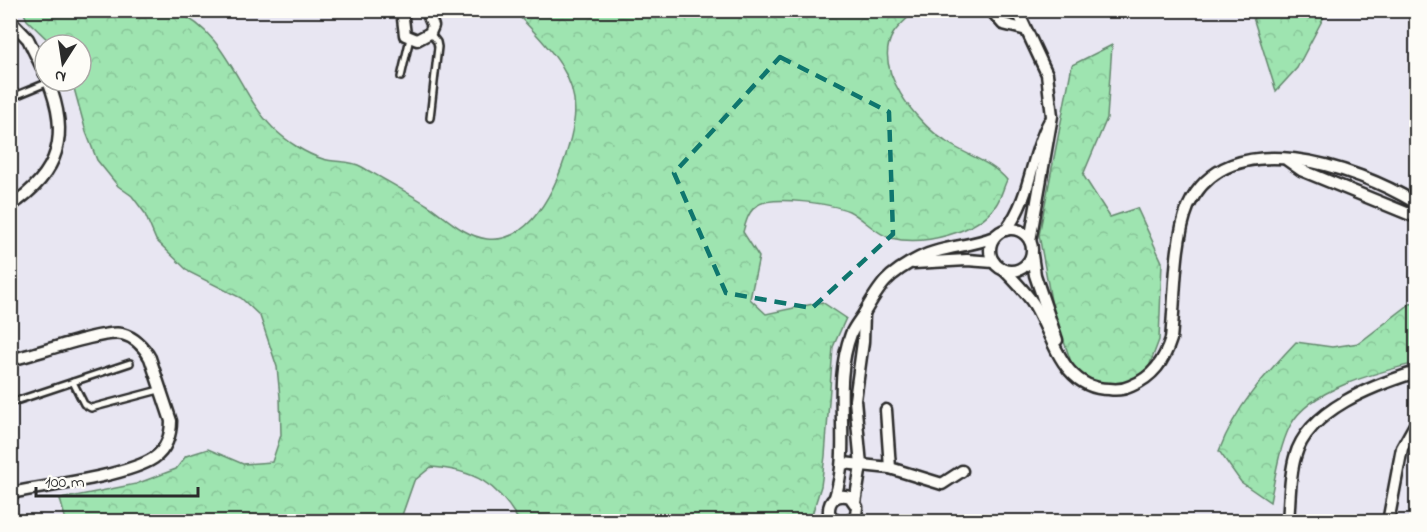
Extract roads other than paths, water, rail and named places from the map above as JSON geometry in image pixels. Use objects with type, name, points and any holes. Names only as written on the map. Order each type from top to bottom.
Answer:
[{"type":"street","points":[[402,10],[403,26],[410,38],[417,40],[430,33],[433,26],[426,10]]},
{"type":"street","points":[[991,10],[1003,24],[1023,29]]},
{"type":"street","points":[[1017,10],[1023,29],[1038,52],[1047,74],[1052,116],[1051,135],[1033,213],[1030,240],[1035,275],[1056,338],[1058,352]]},
{"type":"street","points":[[10,20],[28,39],[33,50]]},
{"type":"street","points":[[10,206],[40,181],[58,148],[61,123],[51,93]]},
{"type":"street","points":[[836,522],[828,509],[835,497],[843,463],[841,412],[844,365],[852,332],[883,282],[910,263],[928,254],[963,247],[994,237],[1006,230],[1025,197],[1042,134],[1052,116]]},
{"type":"street","points":[[994,237],[990,250],[994,262],[1005,271],[1035,306],[1064,365],[1072,374],[1095,389],[1127,388],[1150,376],[1167,352],[1171,339],[1182,230],[1193,199],[1205,182],[1222,170],[1257,159],[1304,159],[1374,181],[1416,203]]},
{"type":"street","points":[[1286,160],[1301,170],[1416,218]]},
{"type":"street","points":[[1366,197],[1374,181]]},
{"type":"street","points":[[1006,230],[1020,231],[1030,240]]},
{"type":"street","points":[[1005,271],[1020,269],[1026,265],[1032,254]]},
{"type":"street","points":[[910,263],[967,260],[994,262]]},
{"type":"street","points":[[853,520],[857,511],[855,503],[861,465],[855,400],[864,314]]},
{"type":"street","points":[[10,360],[100,337],[123,335],[145,348],[171,421],[171,431],[156,456],[137,467],[10,493]]},
{"type":"street","points":[[844,365],[853,362],[860,367]]},
{"type":"street","points":[[1288,522],[1291,474],[1295,454],[1305,436],[1348,399],[1370,387],[1416,372]]},
{"type":"street","points":[[886,410],[890,468]]},
{"type":"street","points":[[1388,522],[1402,448],[1416,423]]},
{"type":"street","points":[[843,463],[890,468],[942,484],[962,471]]},
{"type":"street","points":[[835,497],[846,495],[855,503]]},
{"type":"lane","points":[[430,33],[438,47],[430,118]]},
{"type":"lane","points":[[401,76],[410,38]]},
{"type":"lane","points":[[10,98],[33,86]]},
{"type":"lane","points":[[10,403],[130,363]]},
{"type":"lane","points":[[73,382],[84,404],[91,408],[159,390]]}]
